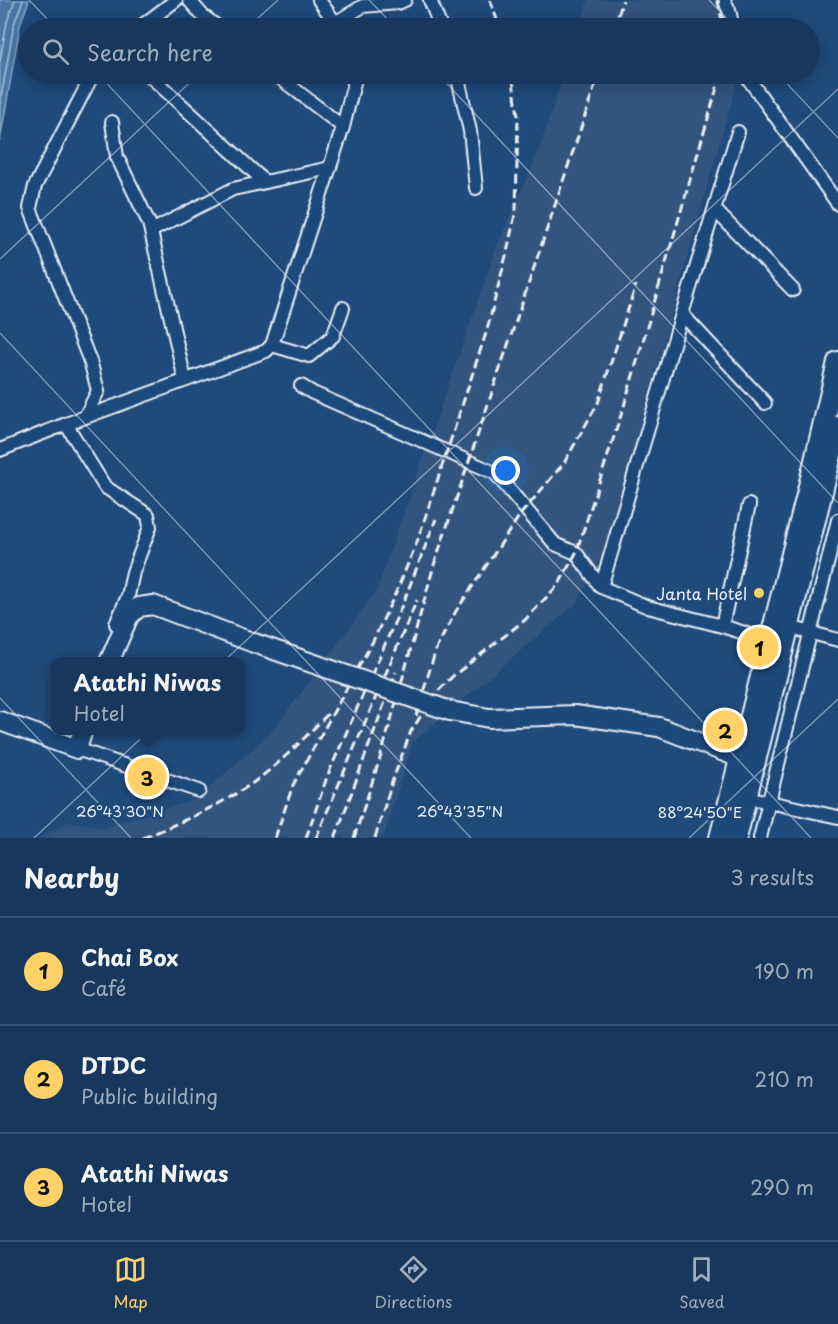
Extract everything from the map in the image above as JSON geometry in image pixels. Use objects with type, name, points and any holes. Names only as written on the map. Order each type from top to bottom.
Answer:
[{"type":"main road","points":[[736,838],[747,797],[778,630],[838,362]]},
{"type":"main road","points":[[720,838],[740,758],[838,427]]},
{"type":"street","points":[[152,18],[176,0]]},
{"type":"street","points":[[189,0],[206,18]]},
{"type":"street","points":[[319,0],[331,18]]},
{"type":"street","points":[[347,18],[363,6],[398,3],[405,0]]},
{"type":"street","points":[[430,0],[437,18]]},
{"type":"street","points":[[724,0],[731,18]]},
{"type":"street","points":[[85,417],[98,391],[91,364],[30,208],[35,186],[88,84]]},
{"type":"street","points":[[159,84],[265,182]]},
{"type":"street","points":[[288,84],[343,127]]},
{"type":"street","points":[[0,450],[266,351],[272,345],[343,127],[354,84]]},
{"type":"street","points":[[459,84],[470,131],[476,188]]},
{"type":"street","points":[[752,84],[838,204]]},
{"type":"street","points":[[112,122],[117,157],[149,223],[185,380]]},
{"type":"street","points":[[601,587],[738,132]]},
{"type":"street","points":[[150,231],[233,189],[330,168]]},
{"type":"street","points":[[716,210],[793,290]]},
{"type":"street","points":[[272,345],[309,356],[333,336],[343,309]]},
{"type":"street","points":[[682,314],[765,403]]},
{"type":"street","points":[[301,386],[495,473],[555,544],[576,553],[601,587],[648,607],[722,626],[811,632],[838,640]]},
{"type":"street","points":[[66,424],[105,487],[148,515],[150,527],[133,572],[128,596],[114,630],[120,637]]},
{"type":"street","points":[[722,626],[749,505]]},
{"type":"street","points":[[760,838],[838,520]]},
{"type":"street","points":[[111,657],[129,616],[139,607],[153,605],[254,643],[450,711],[489,718],[575,715],[660,727],[740,758]]},
{"type":"street","points":[[0,721],[199,791]]},
{"type":"street","points":[[77,748],[81,735]]},
{"type":"street","points":[[747,797],[838,817]]},
{"type":"shaded area","points":[[588,0],[732,0],[736,18],[582,18]]},
{"type":"shaded area","points":[[561,84],[736,84],[606,548],[577,603],[413,742],[383,838],[39,838],[69,821],[103,827],[197,799],[274,729],[376,592],[497,246],[537,155]]},
{"type":"water","points":[[0,0],[29,0],[23,18],[18,18],[18,37],[0,141]]},
{"type":"railway","points":[[490,0],[496,18]]},
{"type":"railway","points":[[617,18],[623,0]]},
{"type":"railway","points":[[718,0],[721,18]]},
{"type":"railway","points":[[275,838],[293,785],[373,641],[397,590],[417,542],[487,330],[516,210],[518,116],[513,84]]},
{"type":"railway","points":[[354,838],[383,749],[434,565],[596,84]]},
{"type":"railway","points":[[375,838],[411,731],[436,693],[453,676],[525,620],[559,584],[576,553],[624,406],[718,84]]},
{"type":"railway","points":[[416,716],[436,649],[456,611],[520,515],[564,463],[598,403],[636,285]]},
{"type":"railway","points":[[306,838],[327,777],[403,603],[436,519]]},
{"type":"railway","points":[[316,838],[417,600]]},
{"type":"railway","points":[[335,838],[396,672]]},
{"type":"railway","points":[[143,838],[186,820],[241,791],[264,775],[328,714]]},
{"type":"place","name":"Janta Hotel","points":[[759,593]]},
{"type":"place","name":"Chai Box","points":[[759,647]]},
{"type":"place","name":"DTDC","points":[[725,730]]},
{"type":"place","name":"Atathi Niwas","points":[[147,777]]}]
